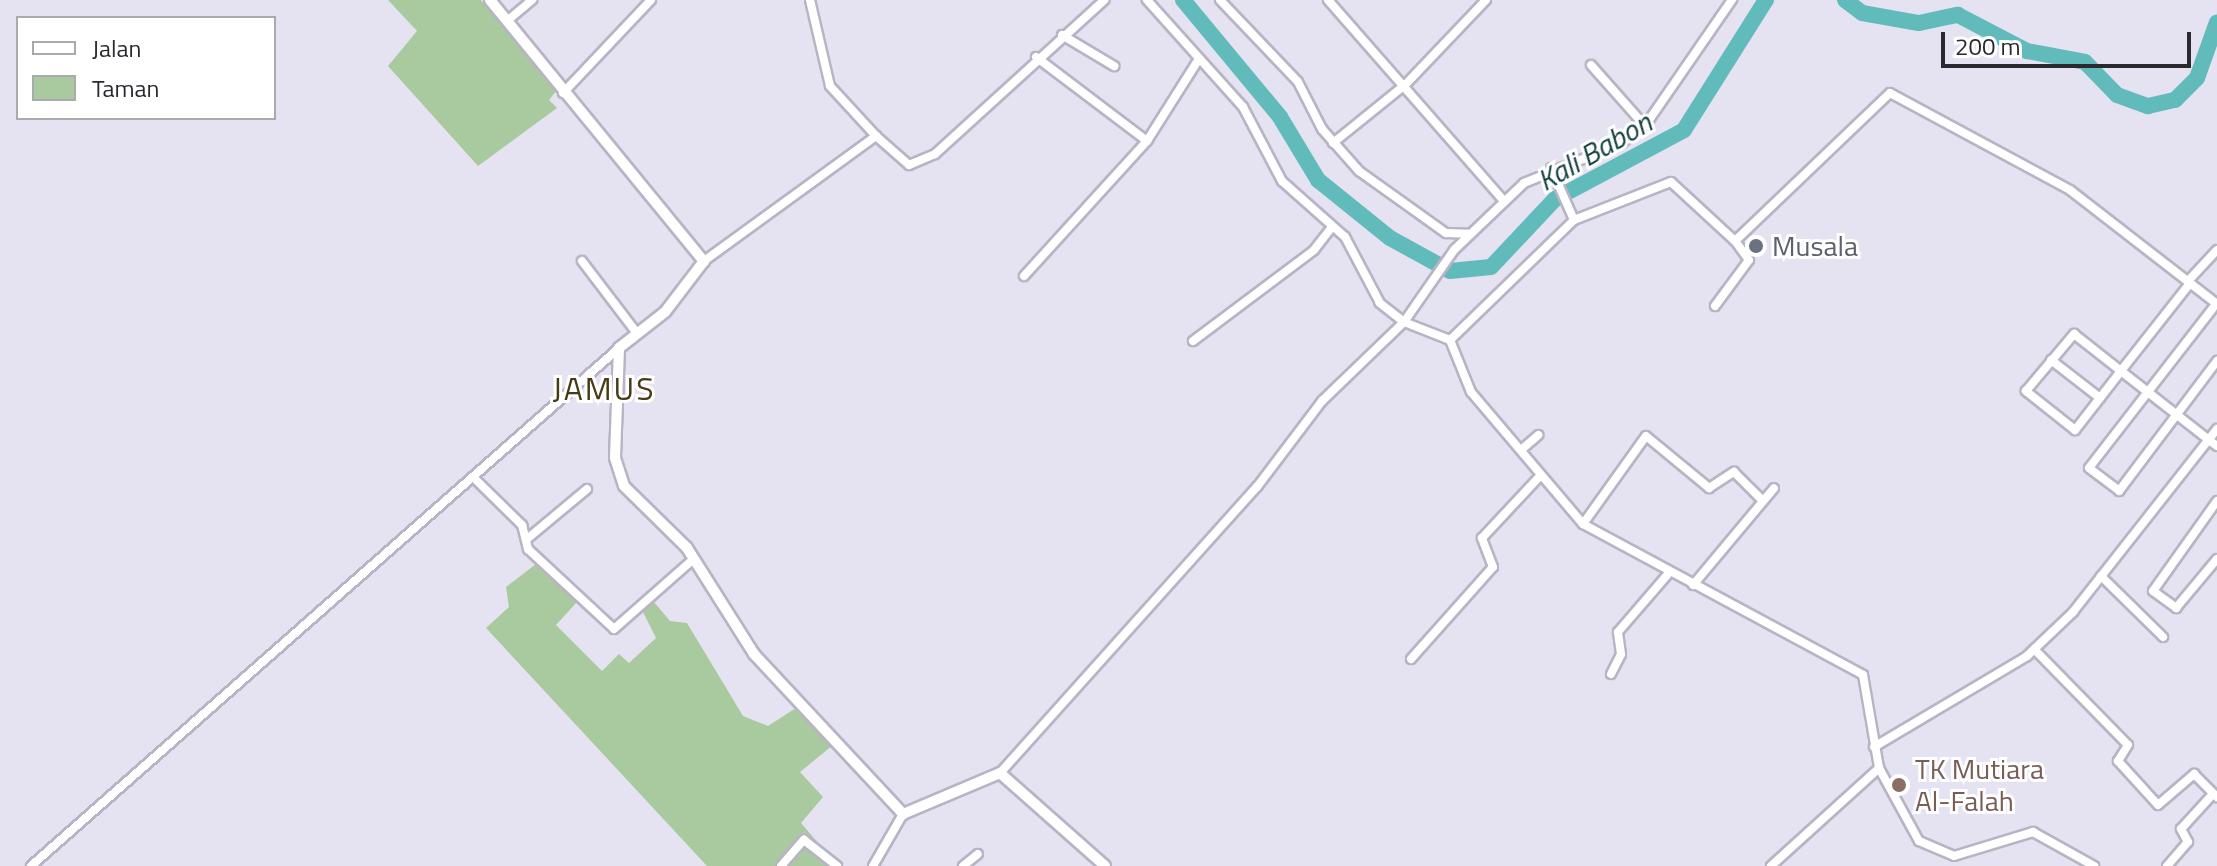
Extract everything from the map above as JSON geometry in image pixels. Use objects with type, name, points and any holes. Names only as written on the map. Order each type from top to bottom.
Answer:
[{"type":"street","points":[[490,0],[563,93],[704,261]]},
{"type":"street","points":[[507,21],[532,0]]},
{"type":"street","points":[[563,93],[651,0]]},
{"type":"street","points":[[810,0],[830,86],[876,136],[909,165],[935,154],[1036,57],[1104,0]]},
{"type":"street","points":[[1147,0],[1197,62],[1243,107],[1282,181],[1332,227],[1380,303],[1404,322],[1450,340],[1471,392],[1583,524],[1669,573],[1854,667],[1867,684],[1879,768],[1919,841],[1942,855],[2033,832],[2094,866]]},
{"type":"street","points":[[1220,0],[1298,82],[1333,143],[1426,222],[1446,233],[1470,234]]},
{"type":"street","points":[[1328,0],[1406,84],[1458,156],[1504,201]]},
{"type":"street","points":[[1333,143],[1406,84],[1486,0]]},
{"type":"street","points":[[873,866],[903,814],[1000,773],[1257,487],[1322,401],[1404,322],[1454,250],[1504,201],[1553,172],[1622,143],[1644,125],[1732,0]]},
{"type":"street","points":[[1062,35],[1114,66]]},
{"type":"street","points":[[1036,57],[1147,141]]},
{"type":"street","points":[[1024,276],[1147,141],[1197,62]]},
{"type":"street","points":[[1591,65],[1644,125]]},
{"type":"street","points":[[1735,241],[1890,93],[2070,190],[2215,306],[2089,468],[2119,491],[2217,361]]},
{"type":"street","points":[[31,866],[636,332],[665,312],[704,261],[876,136]]},
{"type":"street","points":[[1553,172],[1572,218]]},
{"type":"street","points":[[1450,340],[1572,218],[1671,182],[1735,241],[1749,260],[1715,306]]},
{"type":"street","points":[[1193,341],[1314,250],[1332,227]]},
{"type":"street","points":[[2213,443],[2177,414],[2148,392],[2121,371],[2074,334],[2026,391],[2075,430],[2121,371],[2188,284],[2217,250]]},
{"type":"street","points":[[582,261],[636,332]]},
{"type":"street","points":[[619,348],[615,472],[691,561],[754,654],[903,814]]},
{"type":"street","points":[[2051,360],[2100,398]]},
{"type":"street","points":[[1874,747],[1977,692],[2034,649],[2101,576],[2213,443],[2217,429]]},
{"type":"street","points":[[1521,450],[1538,435]]},
{"type":"street","points":[[1583,524],[1646,436],[1709,488],[1734,472],[1760,498]]},
{"type":"street","points":[[1411,659],[1493,567],[1482,538],[1541,475]]},
{"type":"street","points":[[473,477],[516,518],[527,539],[582,603],[617,629],[691,561]]},
{"type":"street","points":[[1693,585],[1760,498],[1774,488]]},
{"type":"street","points":[[527,539],[587,489]]},
{"type":"street","points":[[2217,501],[2153,591],[2176,608],[2217,559]]},
{"type":"street","points":[[1611,674],[1621,654],[1618,632],[1669,573]]},
{"type":"street","points":[[2101,576],[2163,637]]},
{"type":"street","points":[[2034,649],[2128,745],[2118,761],[2158,805],[2194,774],[2215,795],[2181,829],[2188,842],[2167,866]]},
{"type":"street","points":[[1771,866],[1879,768]]},
{"type":"street","points":[[1000,773],[1105,866]]},
{"type":"street","points":[[781,866],[804,840],[833,865]]},
{"type":"street","points":[[963,866],[978,854]]},
{"type":"green space","points":[[388,0],[481,0],[556,91],[549,100],[557,108],[478,166],[388,66],[417,31]]},
{"type":"green space","points":[[540,561],[577,602],[556,625],[602,671],[619,654],[629,663],[656,638],[643,612],[654,602],[670,621],[687,623],[743,716],[768,726],[796,708],[833,745],[800,772],[823,797],[801,823],[838,866],[707,866],[486,628],[509,607],[506,587]]},
{"type":"waterway","name":"Kali Babon","points":[[1183,0],[1280,117],[1318,180],[1390,238],[1450,271],[1491,267],[1555,199],[1684,130],[1766,0]]},
{"type":"waterway","name":"Kali Babon","points":[[1845,0],[1862,13],[1919,23],[1958,15],[2027,51],[2085,62],[2117,95],[2148,106],[2175,100],[2197,78],[2217,22]]},
{"type":"place","name":"Musala","points":[[1756,246]]},
{"type":"place","name":"TK Mutiara Al-Falah","points":[[1899,785]]},
{"type":"district","name":"JAMUS","points":[[604,388]]}]
